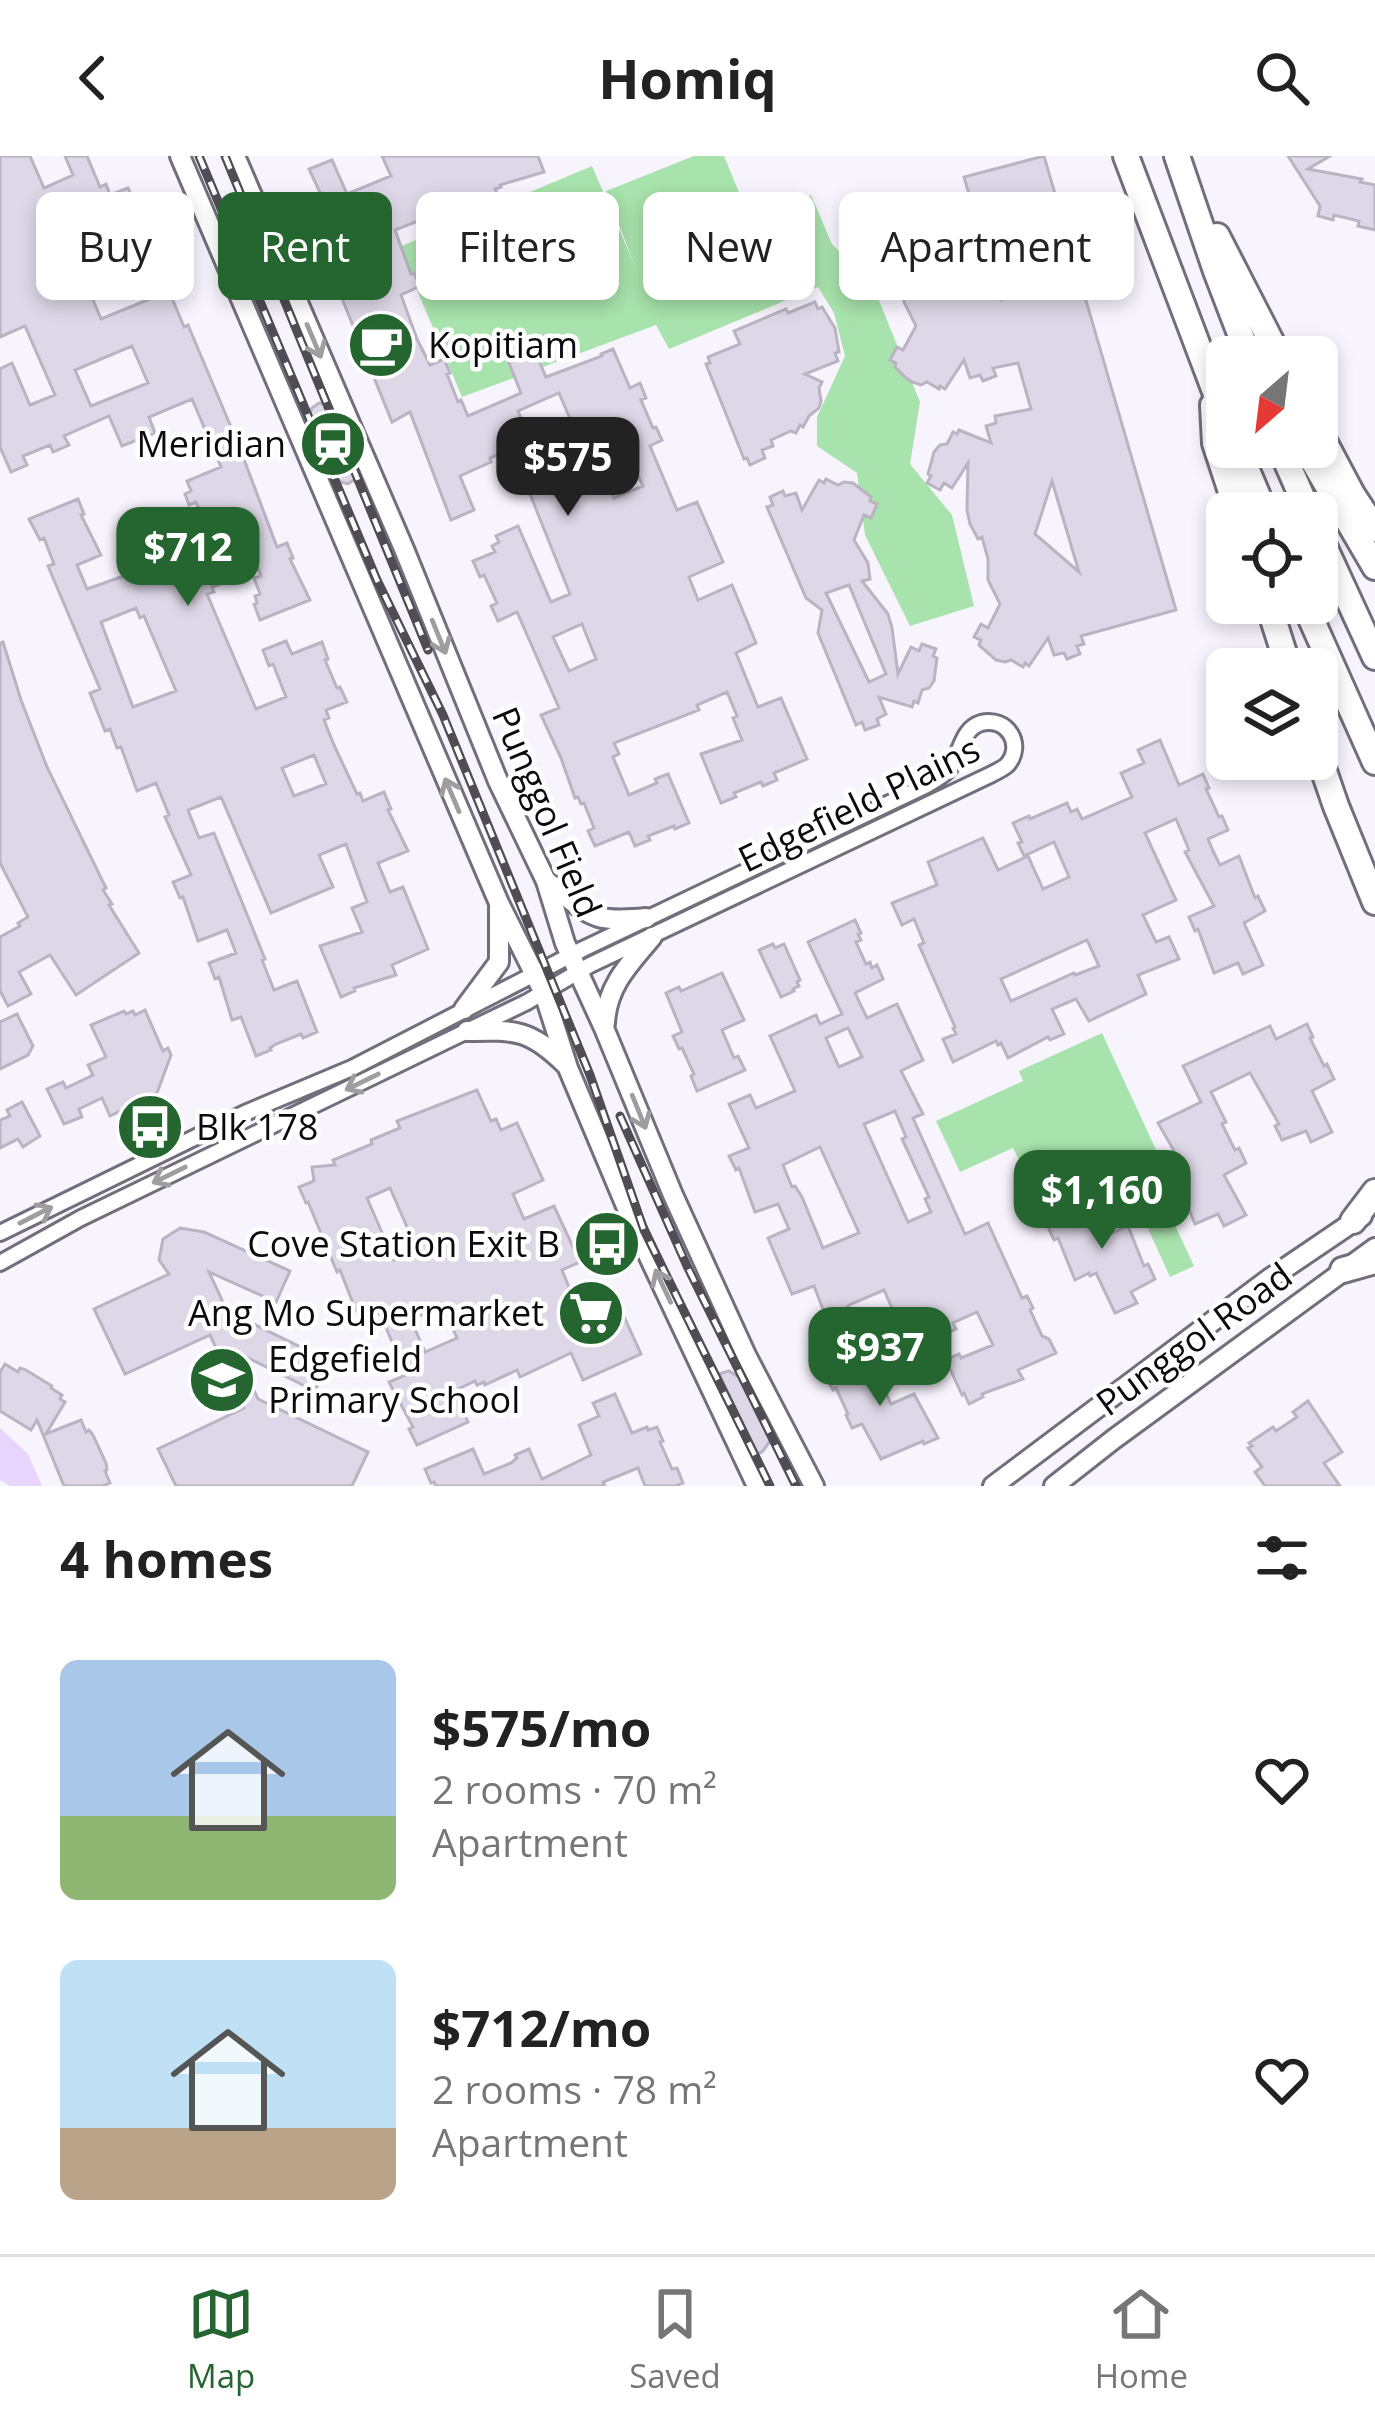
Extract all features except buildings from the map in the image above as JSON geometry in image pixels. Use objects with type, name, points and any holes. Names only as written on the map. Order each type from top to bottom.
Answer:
[{"type":"highway","points":[[1126,156],[1206,370]]},
{"type":"highway","points":[[1180,163],[1241,336]]},
{"type":"highway","points":[[1180,163],[1269,336]]},
{"type":"highway","points":[[1317,468],[1375,567]]},
{"type":"highway","points":[[1338,468],[1375,529]]},
{"type":"highway","points":[[1338,576],[1375,657]]},
{"type":"highway","points":[[1313,624],[1375,762]]},
{"type":"highway","points":[[1327,780],[1375,902]]},
{"type":"highway","points":[[1353,1222],[1375,1192]]},
{"type":"highway","points":[[1343,1270],[1375,1261]]},
{"type":"street","name":"Punggol Field","points":[[180,156],[499,903],[544,993],[568,1067],[634,1225],[757,1486]]},
{"type":"street","name":"Punggol Field","points":[[235,156],[498,781],[547,881],[575,964],[673,1196],[746,1355],[814,1486]]},
{"type":"street","name":"Edgefield Plains","points":[[0,1233],[245,1113],[352,1069],[535,974],[575,964],[940,778],[952,766],[968,732],[980,724],[998,723],[1012,735],[1015,751],[1007,764],[990,775],[649,927]]},
{"type":"street","points":[[547,881],[598,919],[649,927],[611,989],[604,1028]]},
{"type":"street","points":[[464,1009],[499,962],[499,903]]},
{"type":"street","name":"Edgefield Plains","points":[[0,1263],[81,1218],[544,993],[575,964]]},
{"type":"street","points":[[467,1031],[526,1034],[568,1067]]},
{"type":"street","name":"Punggol Road","points":[[993,1486],[1269,1279],[1375,1207]]},
{"type":"street","name":"Punggol Road","points":[[1054,1486],[1375,1248]]},
{"type":"green space","points":[[694,156],[724,156],[739,192],[643,192],[643,300],[787,300],[669,349],[656,325],[462,397],[421,300],[619,300],[619,229],[635,266],[619,225],[619,192],[606,191]]},
{"type":"green space","points":[[592,166],[603,192],[530,192]]},
{"type":"green space","points":[[815,204],[839,251],[839,300],[879,300],[920,402],[910,464],[952,515],[974,606],[910,626],[865,535],[857,473],[817,446],[817,417],[845,356],[834,313],[818,287]]},
{"type":"green space","points":[[416,240],[416,287],[399,247]]},
{"type":"green space","points":[[1102,1033],[1163,1165],[1150,1172],[1194,1266],[1170,1277],[1140,1211],[1126,1216],[1106,1173],[1062,1192],[1044,1154],[1021,1164],[1013,1148],[960,1172],[936,1121],[1023,1081],[1019,1071]]},
{"type":"shaded area","points":[[0,1428],[28,1454],[42,1486],[10,1486],[0,1480]]},
{"type":"railway","points":[[199,156],[377,580],[443,715],[590,1075],[644,1230],[770,1486]]},
{"type":"railway","points":[[225,156],[428,650]]},
{"type":"railway","points":[[620,1116],[687,1266],[796,1486]]},
{"type":"place","name":"Kopitiam","points":[[381,345]]},
{"type":"place","name":"Meridian","points":[[333,444]]},
{"type":"place","name":"Blk 178","points":[[150,1127]]},
{"type":"place","name":"Cove Station Exit B","points":[[607,1244]]},
{"type":"place","name":"Ang Mo Supermarket","points":[[591,1313]]},
{"type":"place","name":"Edgefield Primary School","points":[[222,1380]]}]
